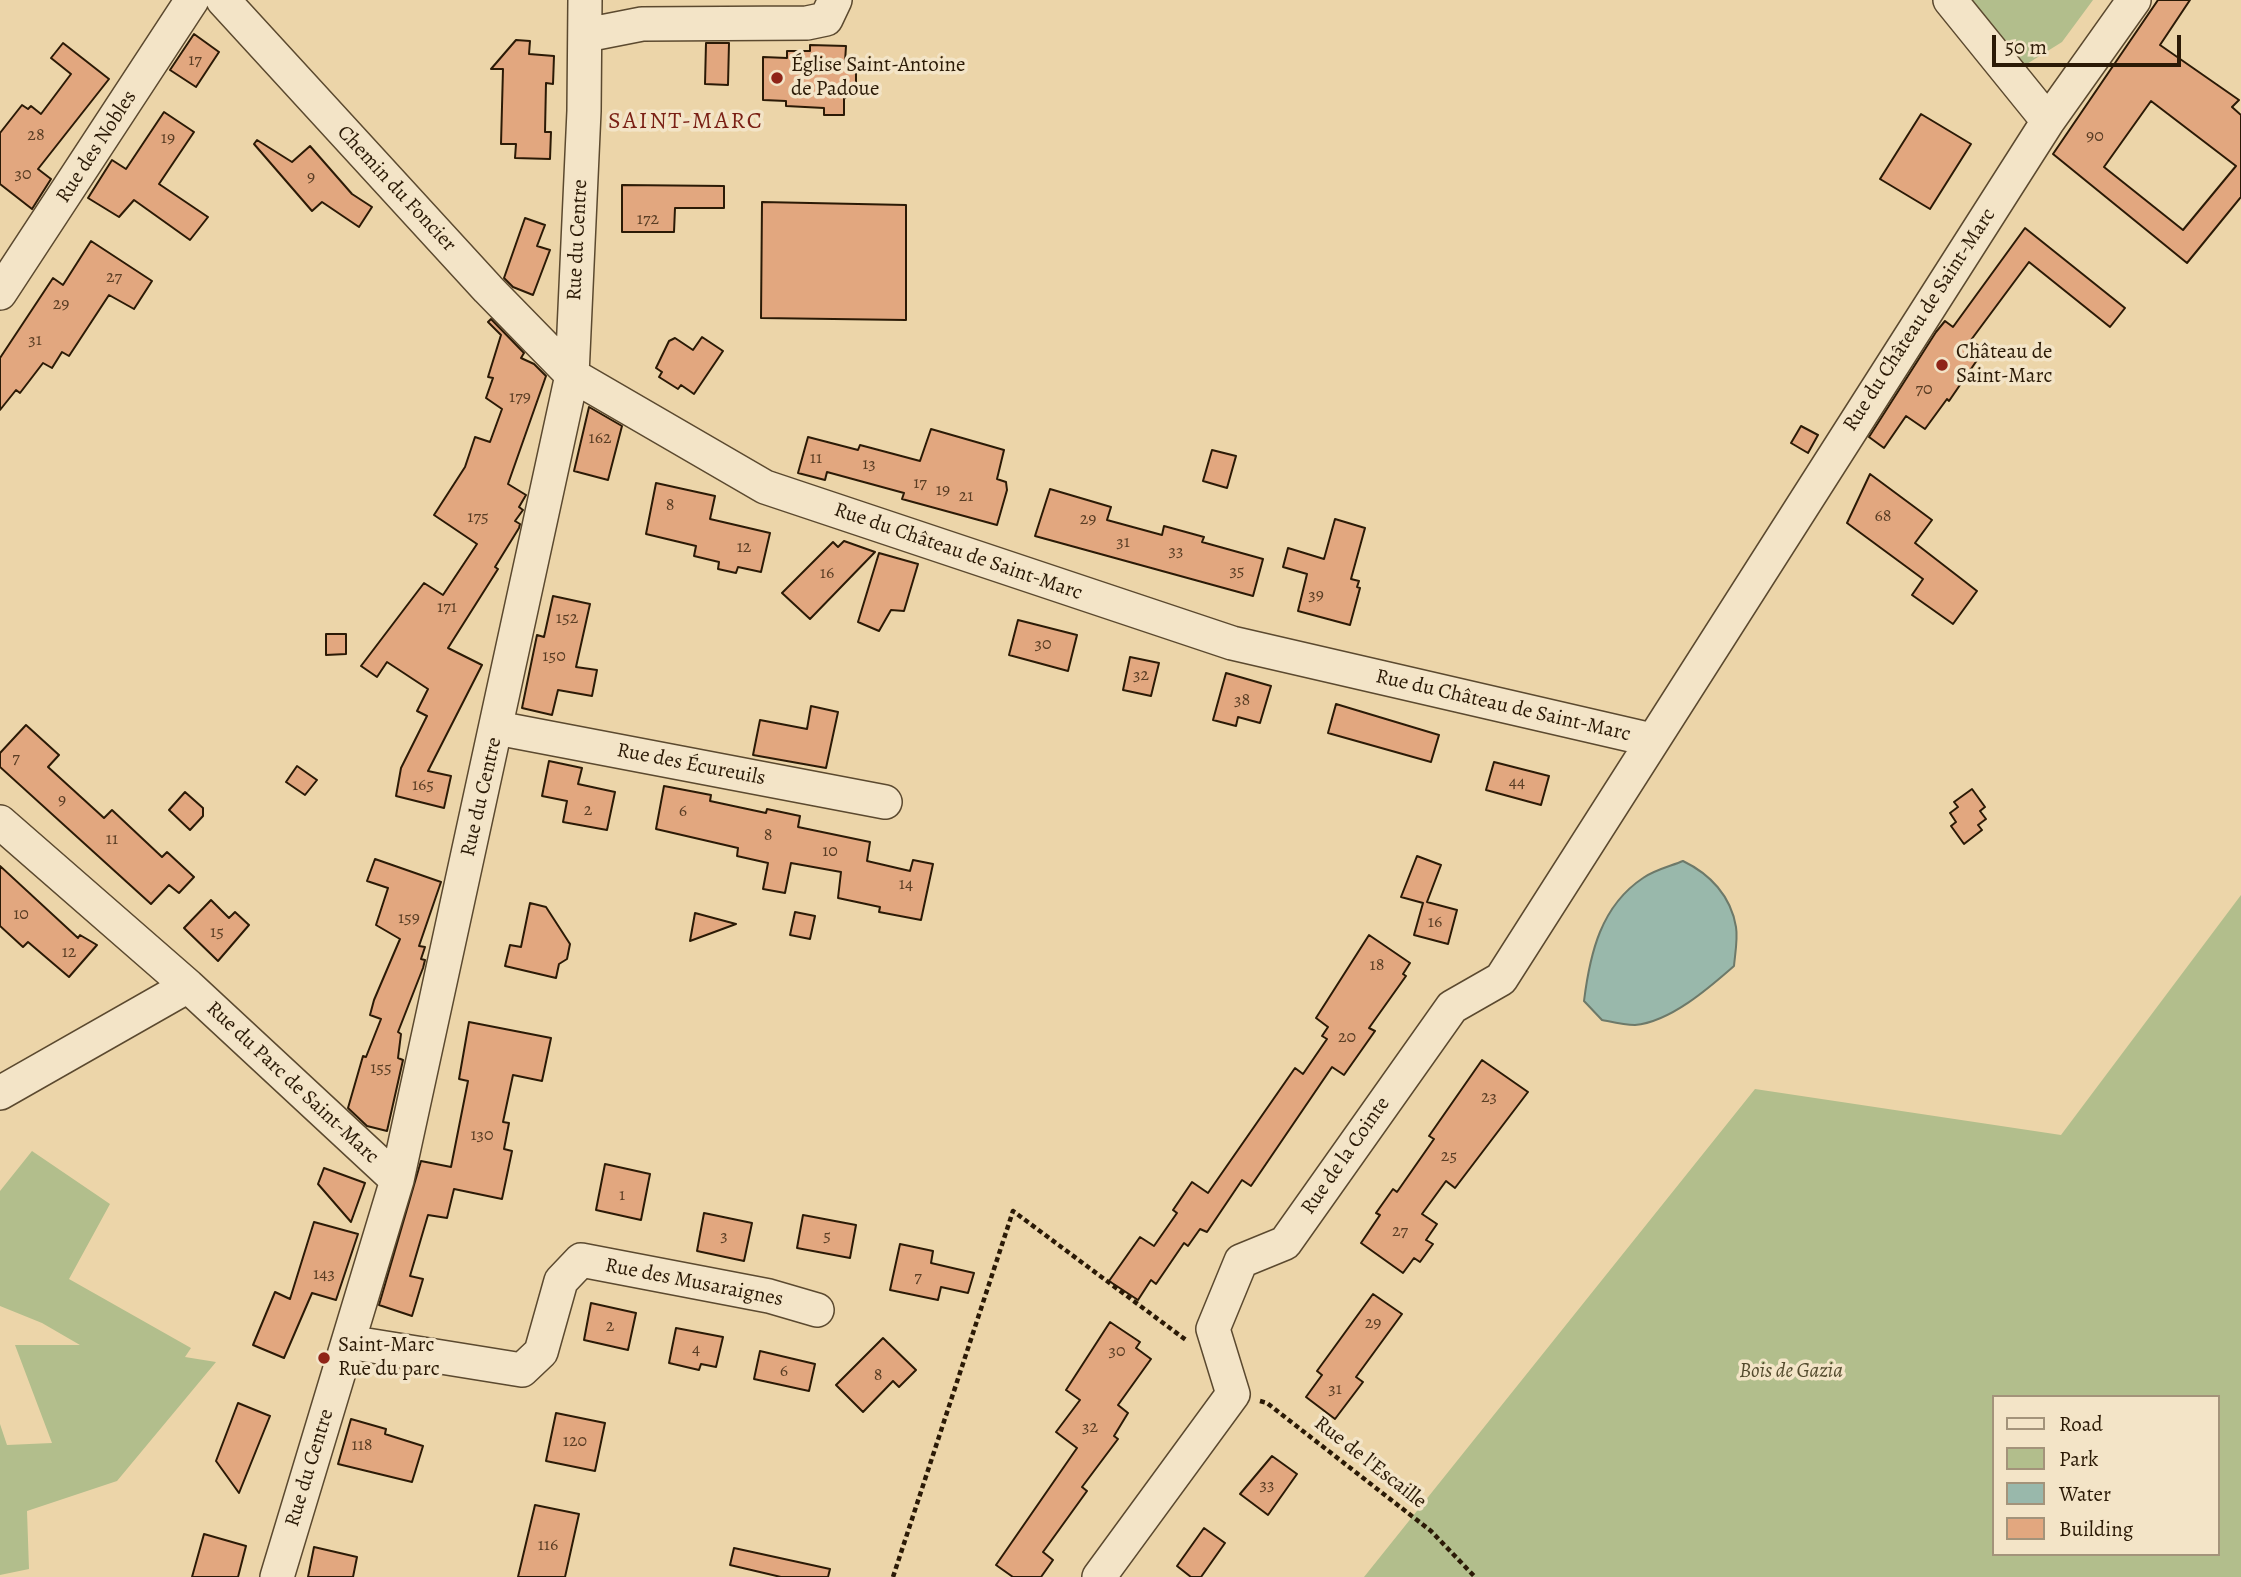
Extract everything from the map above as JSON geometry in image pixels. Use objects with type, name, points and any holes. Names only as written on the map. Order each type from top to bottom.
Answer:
[{"type":"street","name":"Rue des Nobles","points":[[0,293],[192,0]]},
{"type":"street","name":"Chemin du Foncier","points":[[223,0],[488,289],[572,375]]},
{"type":"street","name":"Rue du Centre","points":[[277,1577],[397,1180],[572,375],[586,35],[585,0]]},
{"type":"street","points":[[586,35],[642,24],[807,23],[826,19],[835,0]]},
{"type":"street","points":[[1950,0],[2048,121]]},
{"type":"street","name":"Rue du Château de Saint-Marc","points":[[572,375],[765,487],[1232,643],[1653,740],[2048,121],[2134,0]]},
{"type":"street","name":"Rue des Écureuils","points":[[497,728],[885,802]]},
{"type":"street","name":"Rue de la Cointe","points":[[1230,1382],[1213,1329],[1241,1261],[1285,1243],[1452,1007],[1501,979],[1653,740]]},
{"type":"street","name":"Rue du Parc de Saint-Marc","points":[[0,822],[188,986],[397,1180]]},
{"type":"street","name":"Rue du Parc de Saint-Marc","points":[[0,1093],[188,986]]},
{"type":"street","name":"Rue des Musaraignes","points":[[348,1342],[522,1370],[541,1352],[561,1281],[581,1260],[769,1296],[817,1310]]},
{"type":"street","points":[[1099,1577],[1230,1382]]},
{"type":"path","points":[[893,1577],[1013,1211],[1230,1382]]},
{"type":"path","name":"Rue de l'Escaille","points":[[1230,1382],[1267,1402],[1431,1531],[1475,1577]]},
{"type":"green space","points":[[1966,0],[2093,0],[2062,42],[2022,67]]},
{"type":"green space","name":"Bois de Gazia","points":[[2241,895],[2241,1577],[1364,1577],[1755,1089],[2061,1135]]},
{"type":"green space","points":[[32,1151],[110,1204],[69,1279],[191,1348],[185,1357],[216,1362],[117,1481],[27,1511],[29,1569],[0,1575],[0,1424],[7,1445],[52,1443],[15,1345],[80,1345],[42,1323],[0,1306],[0,1191]]},
{"type":"water","points":[[1683,861],[1710,879],[1729,905],[1737,932],[1734,966],[1688,1003],[1662,1018],[1635,1025],[1602,1020],[1584,1001],[1594,948],[1607,917],[1629,889],[1643,878]]},
{"type":"building","points":[[2158,0],[2190,0],[2160,45],[2239,100],[2232,107],[2241,115],[2241,197],[2187,263],[2053,154]],"holes":[[[2151,101],[2236,166],[2183,230],[2104,167]]]},
{"type":"building","points":[[194,34],[219,52],[196,87],[170,70]]},
{"type":"building","points":[[516,40],[530,41],[529,54],[554,56],[553,84],[546,83],[545,132],[551,132],[550,159],[515,158],[516,144],[501,144],[503,69],[491,69]]},
{"type":"building","points":[[63,43],[109,79],[38,169],[51,179],[32,209],[0,184],[0,133],[22,105],[28,109],[31,106],[41,114],[71,74],[51,58]]},
{"type":"building","points":[[706,43],[729,43],[728,85],[705,84]]},
{"type":"building","name":"Église Saint-Antoine de Padoue","points":[[810,45],[846,46],[845,62],[856,73],[856,88],[844,99],[844,115],[824,115],[824,108],[786,106],[786,101],[763,100],[763,57],[787,58],[787,51],[810,51]]},
{"type":"building","points":[[164,112],[194,132],[159,184],[208,217],[190,240],[134,200],[119,217],[88,198],[112,160],[126,169]]},
{"type":"building","points":[[1921,114],[1971,144],[1930,209],[1880,179]]},
{"type":"building","points":[[257,140],[292,162],[310,146],[352,194],[372,207],[359,227],[322,202],[312,211],[254,144]]},
{"type":"building","points":[[622,185],[724,186],[724,208],[675,208],[674,232],[622,232]]},
{"type":"building","points":[[762,202],[906,205],[906,320],[761,318]]},
{"type":"building","points":[[525,218],[545,225],[537,246],[550,250],[533,295],[513,287],[504,278]]},
{"type":"building","points":[[2025,228],[2125,308],[2110,327],[2029,262],[1971,340],[1984,350],[1949,401],[1947,399],[1925,429],[1906,416],[1884,448],[1869,437],[1936,332],[1945,321],[1953,327]]},
{"type":"building","points":[[91,241],[152,281],[134,309],[109,295],[69,356],[62,352],[52,368],[43,363],[20,393],[16,390],[0,410],[0,358],[53,278],[63,285]]},
{"type":"building","points":[[491,319],[524,353],[521,358],[534,364],[546,376],[508,484],[526,495],[519,507],[523,510],[515,521],[520,524],[519,528],[495,567],[498,569],[448,648],[482,665],[428,771],[451,776],[444,808],[396,796],[401,768],[427,716],[417,711],[428,689],[387,662],[377,677],[361,666],[424,583],[443,595],[477,544],[434,515],[465,467],[475,437],[490,442],[502,409],[486,398],[493,378],[488,377],[501,335],[488,322]]},
{"type":"building","points":[[702,337],[723,351],[694,394],[681,385],[678,389],[659,377],[662,372],[656,368],[669,341],[675,338],[693,350]]},
{"type":"building","points":[[589,407],[622,426],[608,480],[574,471]]},
{"type":"building","points":[[1801,426],[1818,435],[1808,453],[1791,443]]},
{"type":"building","points":[[931,429],[1004,450],[997,479],[1006,482],[1007,490],[997,525],[902,499],[904,493],[827,472],[825,480],[798,473],[808,437],[858,450],[860,445],[920,461]]},
{"type":"building","points":[[1212,450],[1236,456],[1227,488],[1203,481]]},
{"type":"building","points":[[1870,474],[1932,520],[1915,543],[1977,591],[1953,624],[1912,595],[1923,579],[1847,523]]},
{"type":"building","points":[[656,483],[715,496],[710,519],[770,533],[761,572],[738,567],[736,573],[718,569],[719,562],[694,556],[696,546],[646,534]]},
{"type":"building","points":[[1050,489],[1111,507],[1107,520],[1162,535],[1164,526],[1204,537],[1202,542],[1263,559],[1253,596],[1035,536]]},
{"type":"building","points":[[1335,519],[1365,528],[1351,579],[1359,581],[1357,587],[1360,588],[1350,625],[1298,611],[1307,574],[1283,567],[1288,548],[1324,559]]},
{"type":"building","points":[[844,541],[875,552],[810,619],[782,593],[833,542],[838,547]]},
{"type":"building","points":[[879,553],[918,564],[904,611],[891,610],[879,631],[858,622]]},
{"type":"building","points":[[553,596],[590,604],[576,667],[597,670],[592,696],[558,690],[552,715],[522,708],[537,635],[544,637]]},
{"type":"building","points":[[1018,620],[1077,635],[1068,671],[1009,655]]},
{"type":"building","points":[[326,634],[346,634],[346,654],[326,655]]},
{"type":"building","points":[[1130,657],[1159,663],[1151,696],[1123,690]]},
{"type":"building","points":[[1226,673],[1271,686],[1260,723],[1238,717],[1236,726],[1213,720]]},
{"type":"building","points":[[1336,704],[1439,735],[1431,762],[1328,733]]},
{"type":"building","points":[[811,706],[838,712],[826,768],[753,755],[760,720],[807,729]]},
{"type":"building","points":[[26,725],[59,755],[48,767],[104,818],[112,810],[162,857],[167,852],[194,877],[179,893],[169,885],[151,904],[0,767],[0,753]]},
{"type":"building","points":[[549,761],[582,768],[578,784],[615,792],[607,830],[563,822],[567,801],[542,796]]},
{"type":"building","points":[[1494,762],[1549,776],[1541,805],[1486,790]]},
{"type":"building","points":[[297,766],[317,780],[305,795],[286,782]]},
{"type":"building","points":[[664,786],[711,795],[710,801],[766,813],[767,809],[800,816],[798,827],[870,842],[867,861],[910,871],[913,860],[933,864],[921,920],[879,912],[880,907],[838,898],[841,872],[791,863],[785,893],[763,889],[768,863],[737,856],[738,848],[656,829]]},
{"type":"building","points":[[1972,789],[1985,807],[1980,811],[1986,819],[1978,825],[1982,830],[1964,844],[1951,826],[1956,822],[1950,813],[1958,807],[1954,802]]},
{"type":"building","points":[[185,792],[203,808],[203,816],[190,830],[169,810]]},
{"type":"building","points":[[1417,856],[1441,865],[1427,902],[1457,910],[1448,944],[1414,935],[1423,903],[1401,897]]},
{"type":"building","points":[[375,859],[441,882],[419,946],[425,947],[421,959],[425,960],[423,968],[398,1032],[401,1034],[398,1058],[403,1060],[387,1131],[367,1126],[348,1108],[363,1056],[366,1057],[381,1019],[370,1015],[374,1000],[400,939],[376,925],[388,888],[367,881]]},
{"type":"building","points":[[0,866],[78,938],[80,935],[97,945],[69,977],[28,942],[23,947],[0,926]]},
{"type":"building","points":[[211,900],[229,918],[235,912],[249,925],[218,961],[184,928]]},
{"type":"building","points":[[530,903],[546,907],[570,944],[567,959],[559,964],[556,978],[505,966],[510,945],[521,947]]},
{"type":"building","points":[[795,912],[815,916],[810,939],[790,935]]},
{"type":"building","points":[[695,913],[736,924],[690,941]]},
{"type":"building","points":[[1369,935],[1410,963],[1403,974],[1406,976],[1369,1028],[1375,1031],[1344,1075],[1332,1067],[1251,1186],[1242,1180],[1207,1232],[1200,1229],[1188,1246],[1184,1243],[1156,1284],[1151,1280],[1138,1300],[1109,1281],[1140,1237],[1154,1246],[1177,1213],[1173,1210],[1192,1182],[1208,1193],[1295,1068],[1303,1074],[1327,1039],[1322,1036],[1328,1027],[1316,1018]]},
{"type":"building","points":[[469,1022],[551,1038],[542,1081],[513,1075],[503,1122],[509,1123],[504,1149],[512,1151],[502,1199],[454,1189],[447,1218],[428,1215],[410,1276],[423,1279],[412,1316],[379,1305],[421,1161],[451,1167],[468,1081],[459,1079]]},
{"type":"building","points":[[1482,1060],[1528,1092],[1455,1188],[1446,1181],[1422,1214],[1437,1224],[1426,1240],[1433,1244],[1420,1262],[1414,1258],[1403,1273],[1361,1243],[1380,1215],[1376,1213],[1393,1189],[1397,1192],[1434,1139],[1429,1136]]},
{"type":"building","points":[[605,1164],[650,1174],[641,1220],[596,1210]]},
{"type":"building","points":[[324,1168],[365,1183],[351,1222],[318,1184]]},
{"type":"building","points":[[704,1213],[752,1223],[744,1261],[697,1251]]},
{"type":"building","points":[[803,1215],[856,1225],[850,1258],[797,1248]]},
{"type":"building","points":[[314,1222],[358,1234],[336,1300],[312,1293],[284,1358],[253,1345],[275,1292],[290,1299]]},
{"type":"building","points":[[900,1244],[933,1251],[931,1263],[974,1273],[968,1293],[941,1287],[938,1300],[890,1290]]},
{"type":"building","points":[[1373,1294],[1402,1314],[1356,1377],[1363,1382],[1335,1419],[1306,1397],[1322,1375],[1317,1371]]},
{"type":"building","points":[[591,1303],[636,1313],[628,1350],[584,1340]]},
{"type":"building","points":[[1110,1322],[1140,1342],[1136,1348],[1151,1359],[1118,1405],[1128,1413],[1114,1436],[1118,1439],[1082,1487],[1087,1491],[1043,1552],[1053,1560],[1041,1577],[1013,1577],[996,1565],[1077,1448],[1056,1432],[1080,1400],[1066,1390]]},
{"type":"building","points":[[676,1328],[723,1337],[716,1367],[701,1364],[699,1370],[669,1363]]},
{"type":"building","points":[[883,1338],[916,1370],[899,1387],[893,1381],[863,1412],[836,1385]]},
{"type":"building","points":[[760,1351],[815,1364],[809,1391],[754,1379]]},
{"type":"building","points":[[238,1403],[270,1416],[239,1493],[216,1461]]},
{"type":"building","points":[[556,1413],[605,1423],[595,1471],[546,1461]]},
{"type":"building","points":[[351,1419],[386,1429],[385,1434],[423,1446],[412,1482],[338,1464]]},
{"type":"building","points":[[1272,1456],[1297,1474],[1268,1515],[1240,1494]]},
{"type":"building","points":[[535,1505],[579,1514],[565,1577],[518,1577]]},
{"type":"building","points":[[1204,1528],[1225,1543],[1201,1577],[1191,1577],[1177,1566]]},
{"type":"building","points":[[204,1534],[246,1546],[238,1577],[192,1577]]},
{"type":"building","points":[[314,1547],[357,1557],[353,1577],[308,1577]]},
{"type":"building","points":[[734,1548],[830,1569],[828,1577],[781,1577],[730,1565]]},
{"type":"place","name":"Église Saint-Antoine de Padoue","points":[[777,78]]},
{"type":"place","name":"Château de Saint-Marc","points":[[1942,365]]},
{"type":"place","name":"Saint-Marc Rue du parc","points":[[324,1358]]},
{"type":"district","name":"SAINT-MARC","points":[[686,122]]}]
